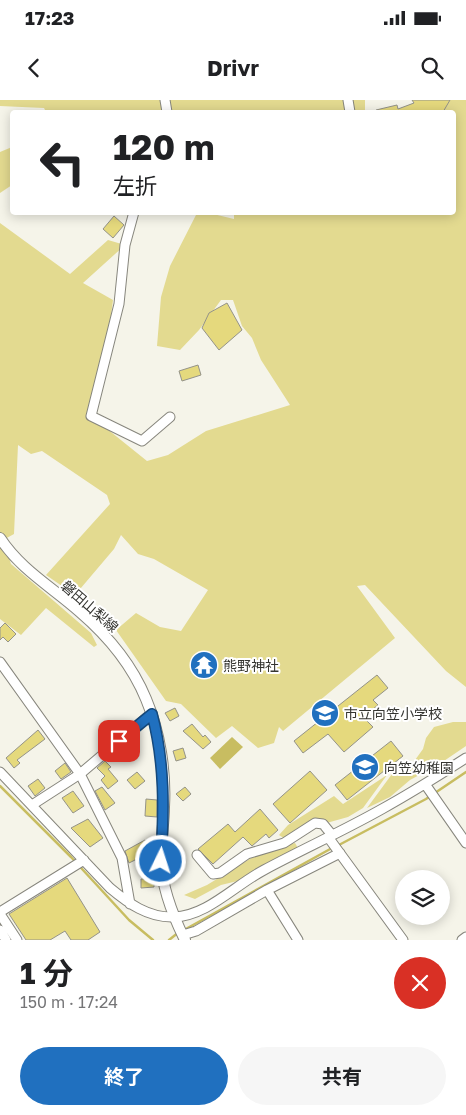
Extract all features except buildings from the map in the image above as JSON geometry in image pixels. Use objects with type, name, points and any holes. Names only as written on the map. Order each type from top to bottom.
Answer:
[{"type":"main road","name":"磐田山梨線","points":[[0,538],[10,553],[28,572],[79,611],[106,636],[136,677],[152,714],[162,757],[165,805],[161,861],[173,917],[184,938]]},
{"type":"street","points":[[133,215],[125,245],[118,304],[91,416],[142,442],[170,417]]},
{"type":"street","points":[[0,662],[80,774],[122,858],[130,904]]},
{"type":"street","points":[[32,805],[80,774],[152,714]]},
{"type":"street","points":[[0,772],[110,888],[130,904],[146,912],[173,917],[201,910],[262,871],[425,784],[466,758]]},
{"type":"street","points":[[425,784],[466,844]]},
{"type":"street","points":[[197,855],[213,874],[220,873],[247,854],[295,837],[315,823],[323,824],[340,853],[403,940]]},
{"type":"street","points":[[184,938],[266,890],[340,853]]},
{"type":"street","points":[[17,940],[0,913],[84,860]]},
{"type":"street","points":[[266,890],[298,940]]},
{"type":"street","points":[[0,930],[6,940]]},
{"type":"street","points":[[462,940],[466,937]]},
{"type":"shaded area","points":[[0,100],[365,100],[365,110],[45,110],[44,108],[0,106]]},
{"type":"shaded area","points":[[442,100],[466,100],[466,687],[446,671],[365,585],[357,586],[395,638],[283,731],[279,727],[274,743],[258,748],[232,726],[216,738],[181,704],[166,701],[116,630],[136,613],[160,627],[181,631],[208,590],[154,559],[138,554],[121,535],[114,549],[75,595],[46,575],[110,504],[107,495],[42,451],[31,454],[18,445],[14,534],[3,540],[11,564],[91,633],[97,645],[94,647],[46,608],[21,635],[0,619],[0,223],[70,274],[108,240],[125,245],[83,283],[113,300],[107,347],[91,416],[147,461],[168,455],[206,431],[290,405],[261,360],[252,338],[242,326],[233,300],[221,300],[199,330],[180,350],[157,346],[161,297],[170,266],[196,215],[217,215],[234,219],[234,215],[456,215],[456,110],[436,110]]},
{"type":"shaded area","points":[[10,148],[10,186],[0,193],[0,152]]},
{"type":"shaded area","points":[[453,722],[466,722],[466,746],[438,765],[410,780],[390,797],[367,808],[392,774],[410,767],[423,749],[426,738],[434,727]]},
{"type":"shaded area","points":[[232,737],[243,747],[220,769],[210,758]]},
{"type":"shaded area","points":[[387,775],[363,808],[348,817],[323,824],[285,839],[279,835],[288,825],[334,796],[343,804]]},
{"type":"shaded area","points":[[295,843],[298,848],[250,878],[221,885],[195,899],[184,895],[207,885],[263,851]]},
{"type":"waterway","points":[[337,846],[426,799],[466,772]]},
{"type":"waterway","points":[[0,786],[71,857],[129,920],[153,940]]},
{"type":"waterway","points":[[184,930],[332,848]]},
{"type":"waterway","points":[[3,926],[11,940]]},
{"type":"waterway","points":[[169,940],[179,932]]},
{"type":"place","name":"熊野神社","points":[[204,665]]},
{"type":"place","name":"市立向笠小学校","points":[[325,713]]},
{"type":"place","name":"向笠幼稚園","points":[[365,767]]},
{"type":"route","points":[[119,741],[152,714],[162,757],[165,805],[161,861]]}]
